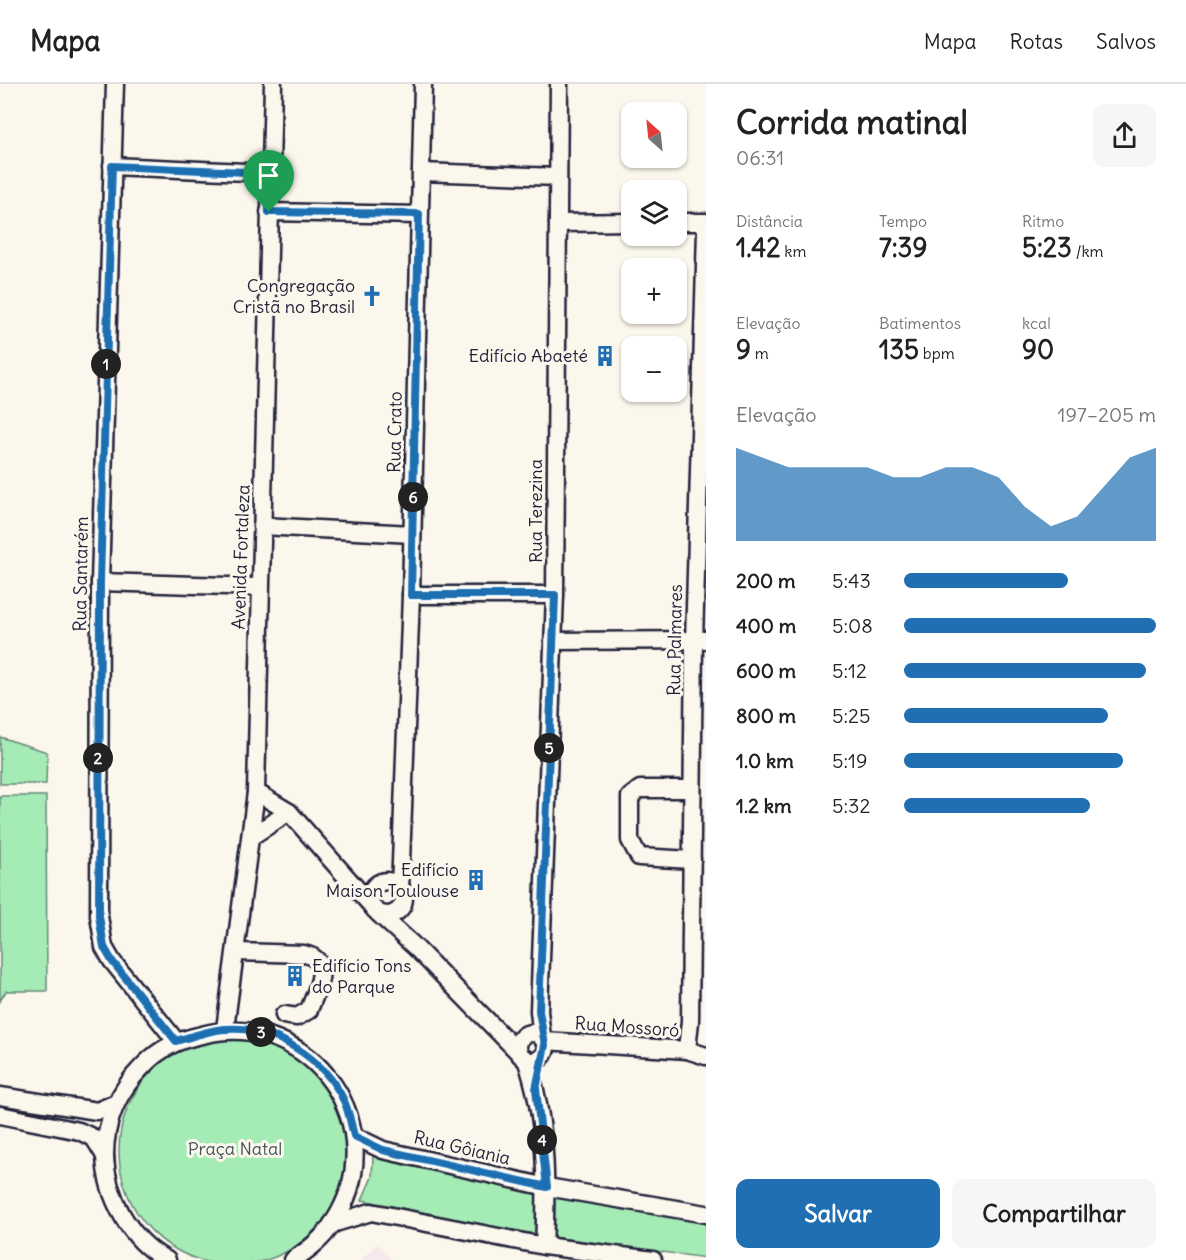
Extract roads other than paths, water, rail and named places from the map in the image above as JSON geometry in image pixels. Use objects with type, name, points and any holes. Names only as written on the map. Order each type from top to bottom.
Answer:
[{"type":"street","name":"Rua Santarém","points":[[115,84],[100,582],[99,916],[104,947],[112,961],[176,1041]]},
{"type":"street","name":"Avenida Fortaleza","points":[[225,1029],[256,792],[273,84]]},
{"type":"street","name":"Rua Crato","points":[[400,889],[411,595],[423,84]]},
{"type":"street","name":"Rua Terezina","points":[[551,1247],[532,1046],[539,1011],[555,595],[559,84]]},
{"type":"street","points":[[112,166],[271,173]]},
{"type":"street","points":[[421,172],[558,177]]},
{"type":"street","points":[[269,212],[419,214]]},
{"type":"street","points":[[558,223],[621,222]]},
{"type":"street","points":[[687,222],[706,222]]},
{"type":"street","name":"Rua Palmares","points":[[687,1050],[690,1021],[692,789],[700,707],[706,231]]},
{"type":"street","points":[[262,526],[412,534]]},
{"type":"street","points":[[100,582],[260,587]]},
{"type":"street","points":[[411,595],[555,595]]},
{"type":"street","points":[[553,641],[700,640]]},
{"type":"street","points":[[692,789],[640,789],[630,797],[630,840],[639,857],[692,860]]},
{"type":"street","points":[[256,792],[289,812],[374,909],[414,946],[497,1032],[532,1046]]},
{"type":"street","points":[[252,836],[289,812]]},
{"type":"street","points":[[374,909],[370,895],[402,854]]},
{"type":"street","points":[[349,878],[378,884],[392,882],[400,889],[404,898],[401,908],[414,946]]},
{"type":"street","points":[[374,909],[388,915],[401,908]]},
{"type":"street","points":[[236,952],[304,954],[313,956],[319,962],[322,973],[309,1010],[297,1017],[284,1015]]},
{"type":"street","points":[[166,1260],[136,1236],[120,1212],[109,1185],[105,1156],[108,1129],[116,1103],[131,1078],[151,1057],[176,1041],[225,1029],[262,1032],[295,1047],[324,1070],[344,1101],[354,1136],[354,1167],[347,1197],[332,1224],[313,1246],[294,1260]]},
{"type":"street","name":"Rua Mossoró","points":[[532,1046],[687,1050],[706,1056]]},
{"type":"street","points":[[0,1096],[97,1111],[116,1103]]},
{"type":"street","points":[[0,1115],[79,1131],[94,1138],[105,1156]]},
{"type":"street","name":"Rua Gôiania","points":[[354,1136],[383,1150],[547,1187],[706,1214]]},
{"type":"street","points":[[332,1224],[371,1212],[551,1247],[653,1260]]},
{"type":"street","points":[[551,1247],[573,1260]]},
{"type":"place","name":"Congregação Cristã no Brasil","points":[[372,296]]},
{"type":"place","name":"Edifício Abaeté","points":[[605,356]]},
{"type":"place","name":"Edifício Maison Toulouse","points":[[476,880]]},
{"type":"place","name":"Edifício Tons do Parque","points":[[295,976]]},
{"type":"park label","name":"Praça Natal","points":[[235,1149]]}]
